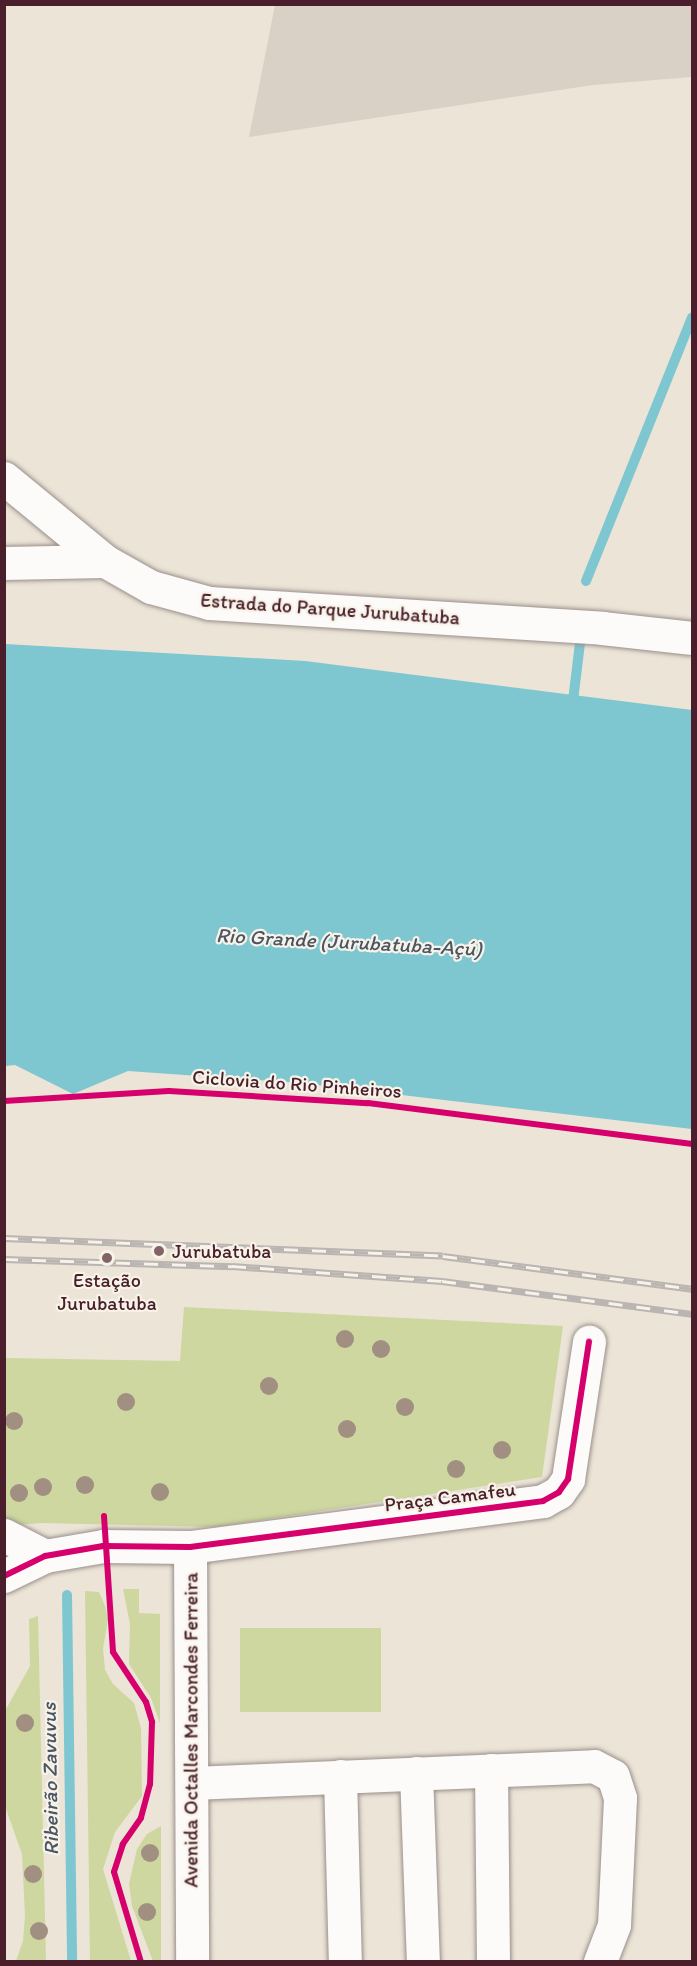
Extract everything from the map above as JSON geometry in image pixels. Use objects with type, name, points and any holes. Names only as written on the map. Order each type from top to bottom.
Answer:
[{"type":"street","name":"Estrada do Parque Jurubatuba","points":[[4,478],[105,561],[151,587],[209,603],[602,628],[693,638]]},
{"type":"street","points":[[4,563],[105,561]]},
{"type":"street","name":"Praça Camafeu","points":[[190,1546],[543,1501],[559,1492],[568,1479],[589,1342]]},
{"type":"street","points":[[4,1535],[45,1556]]},
{"type":"street","name":"Avenida Octalles Marcondes Ferreira","points":[[4,1576],[45,1556],[103,1545],[190,1546],[192,1962]]},
{"type":"street","points":[[192,1783],[594,1766],[613,1776],[620,1798],[614,1925],[600,1962]]},
{"type":"street","points":[[491,1770],[493,1962]]},
{"type":"street","points":[[416,1773],[423,1962]]},
{"type":"street","points":[[340,1776],[345,1962]]},
{"type":"shaded area","points":[[275,5],[692,5],[692,77],[593,85],[249,137]]},
{"type":"green space","points":[[184,1307],[563,1326],[542,1477],[216,1527],[41,1523],[5,1526],[5,1358],[180,1361]]},
{"type":"green space","points":[[123,1589],[139,1589],[139,1613],[160,1614],[160,1723],[151,1698],[129,1664],[130,1624]]},
{"type":"green space","points":[[85,1591],[99,1592],[105,1606],[108,1619],[103,1649],[105,1670],[113,1684],[134,1703],[141,1728],[142,1796],[115,1832],[103,1869],[131,1961],[90,1961]]},
{"type":"green space","points":[[38,1616],[46,1961],[16,1961],[23,1941],[25,1916],[22,1854],[5,1806],[5,1711],[30,1666],[29,1619]]},
{"type":"green space","points":[[240,1628],[381,1628],[381,1712],[240,1712]]},
{"type":"green space","points":[[161,1826],[161,1961],[153,1961],[132,1906],[129,1884],[137,1849],[147,1834]]},
{"type":"water","name":"Rio Grande (Jurubatuba-Açú)","points":[[5,644],[305,661],[692,710],[692,1129],[300,1083],[128,1071],[73,1094],[15,1065],[5,1066]]},
{"type":"waterway","points":[[586,581],[692,317]]},
{"type":"waterway","points":[[572,709],[581,635]]},
{"type":"waterway","name":"Ribeirão Zavuvus","points":[[67,1595],[72,1962]]},
{"type":"railway","points":[[4,1238],[443,1256],[692,1289]]},
{"type":"railway","points":[[4,1259],[232,1266],[442,1281],[692,1314]]},
{"type":"cycle path","name":"Ciclovia do Rio Pinheiros","points":[[4,1101],[169,1091],[368,1103],[692,1144]]},
{"type":"cycle path","points":[[4,1576],[45,1556],[103,1546],[190,1547],[543,1501],[559,1492],[568,1479],[589,1342]]},
{"type":"cycle path","points":[[104,1516],[113,1652],[146,1702],[152,1722],[150,1784],[141,1818],[123,1844],[114,1872],[141,1962]]},
{"type":"place","name":"Jurubatuba","points":[[159,1251]]},
{"type":"place","name":"Estação Jurubatuba","points":[[107,1258]]}]
